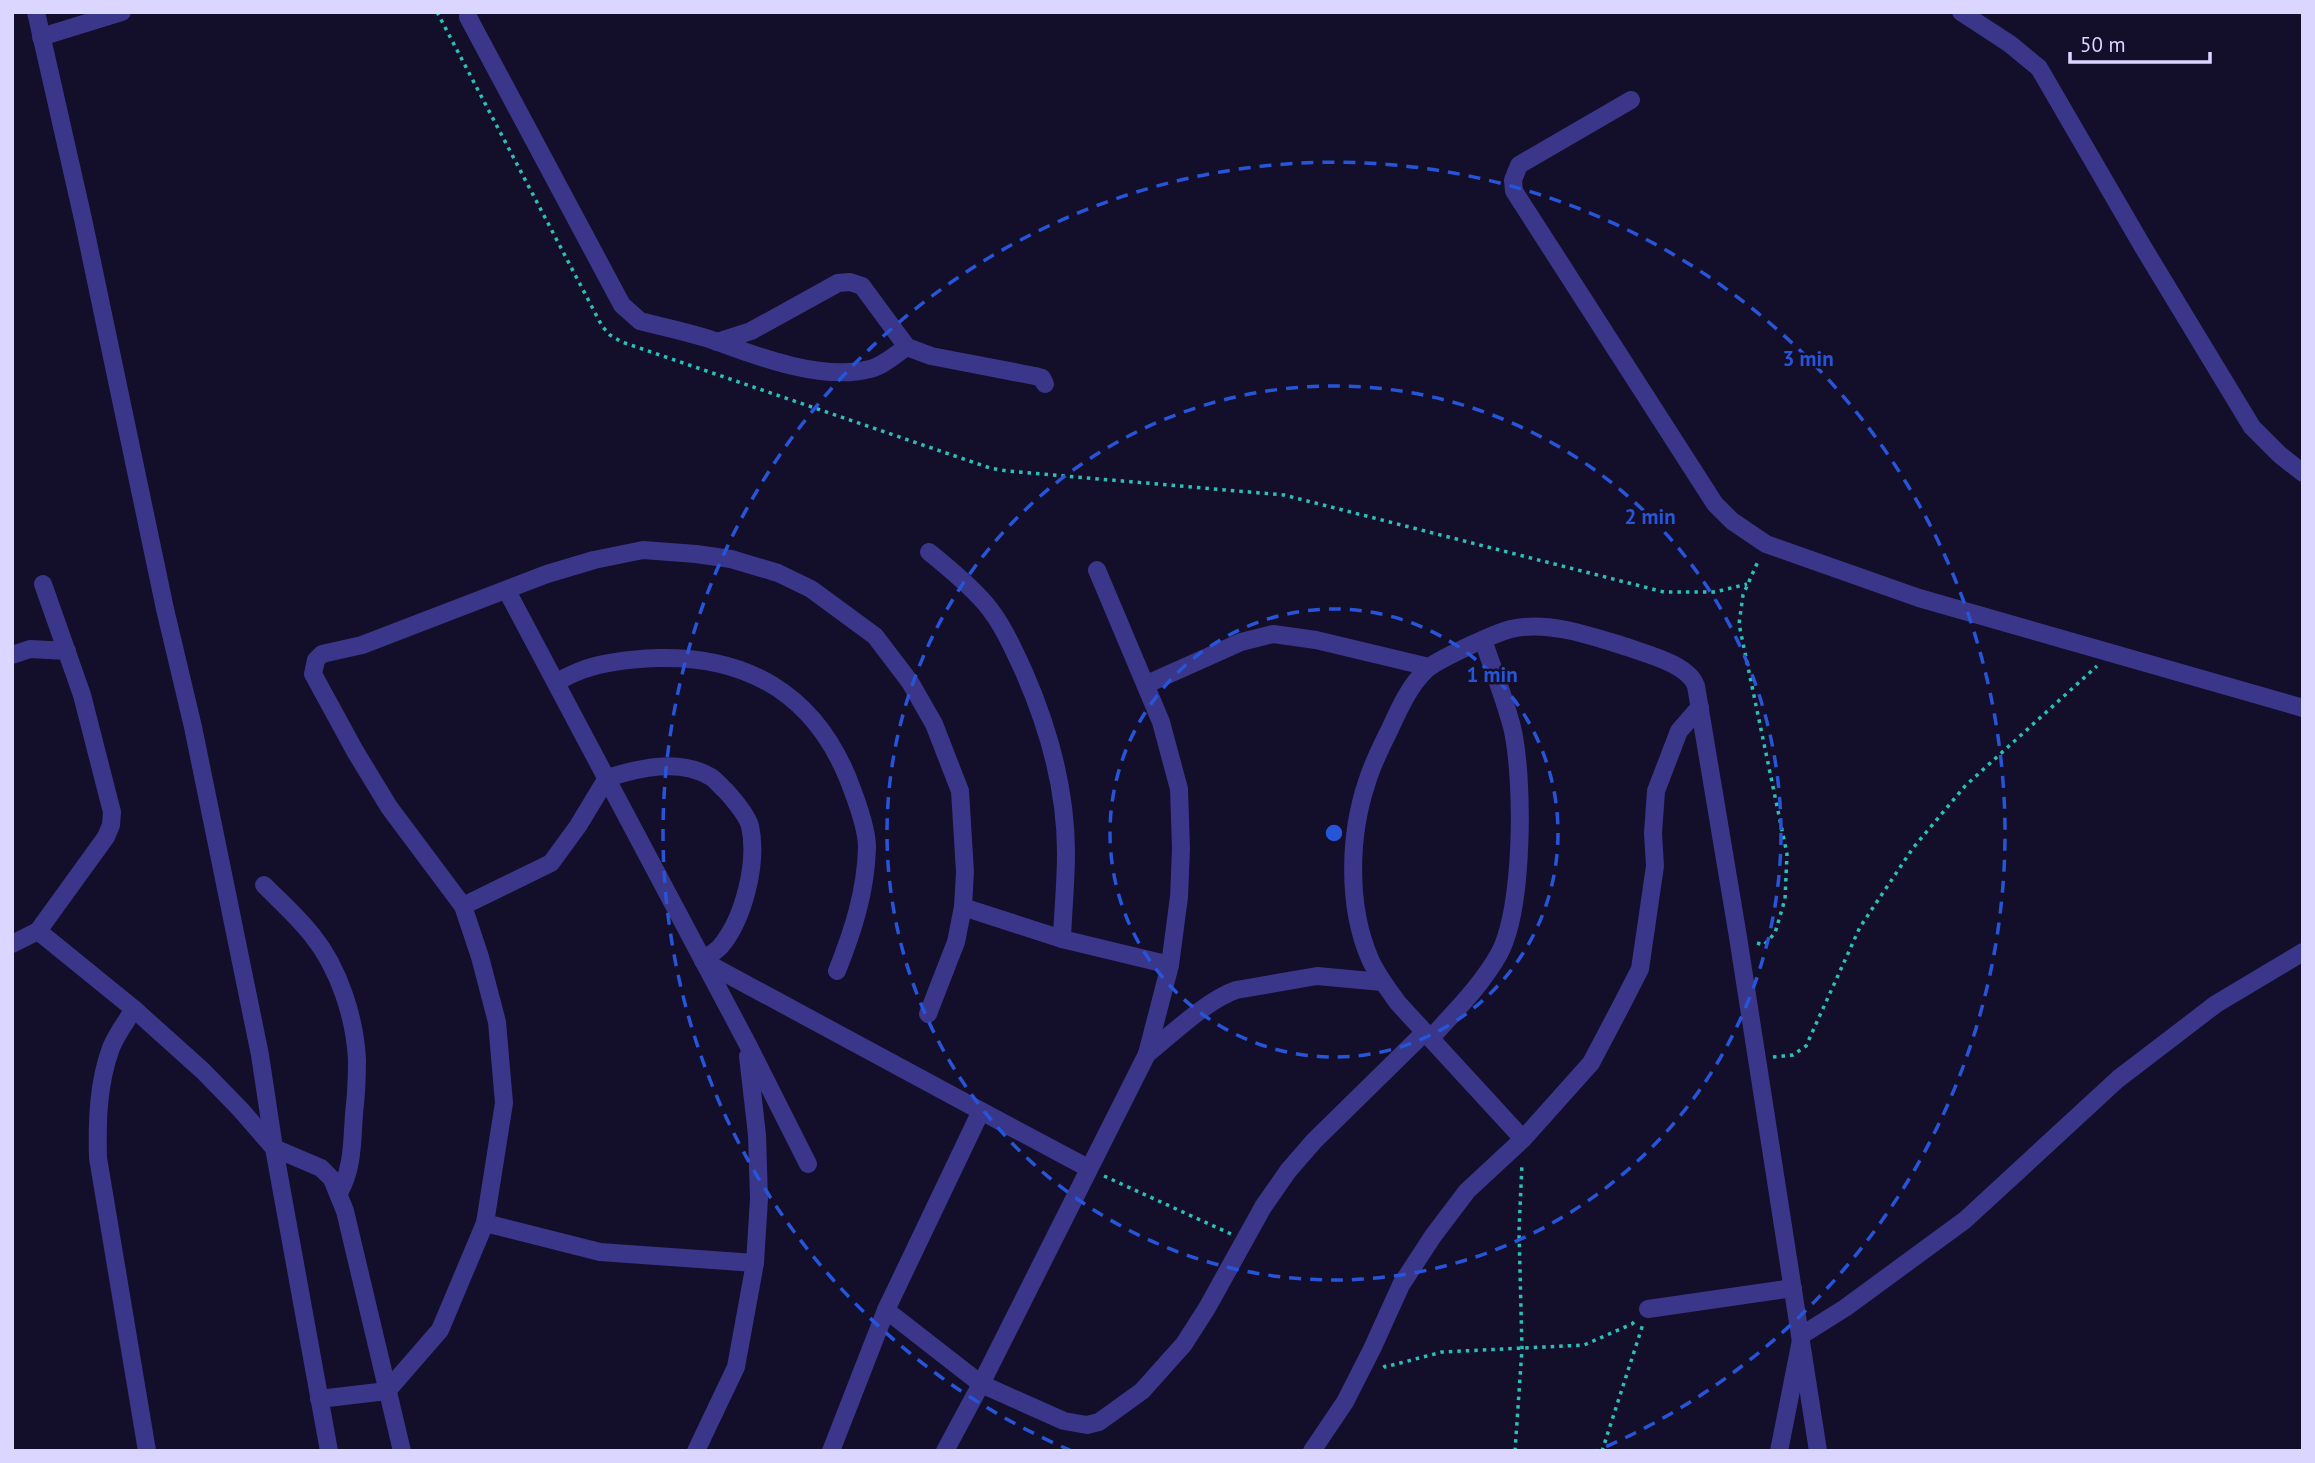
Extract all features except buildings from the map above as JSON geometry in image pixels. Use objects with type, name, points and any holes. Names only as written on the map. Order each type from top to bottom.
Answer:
[{"type":"street","points":[[36,12],[193,727],[260,1055],[274,1148],[329,1451]]},
{"type":"street","points":[[41,37],[122,12]]},
{"type":"street","points":[[468,12],[468,17],[622,305],[640,321],[717,342],[776,362],[834,372],[858,372],[874,368],[907,347]]},
{"type":"street","points":[[1965,13],[2039,68],[2252,427],[2303,473]]},
{"type":"street","points":[[1631,100],[1519,165],[1513,180],[1514,191],[1716,504],[1732,521],[1766,544],[1919,598],[2303,708]]},
{"type":"street","points":[[717,342],[751,331],[845,281],[862,286],[907,347],[931,356],[1035,376],[1042,378],[1045,384]]},
{"type":"street","points":[[319,1399],[387,1391],[440,1330],[485,1223],[504,1103],[497,1021],[463,906],[389,807],[355,751],[313,674],[316,660],[322,654],[362,645],[547,574],[594,560],[643,550],[731,559],[778,573],[811,589],[875,636],[910,682],[934,724],[960,791],[965,873],[963,908],[956,942],[928,1014]]},
{"type":"street","points":[[929,552],[964,581],[987,605],[1012,644],[1052,749],[1062,794],[1066,852],[1062,939]]},
{"type":"street","points":[[944,1451],[981,1384],[1147,1054],[1170,965],[1179,897],[1179,789],[1168,743],[1147,684],[1097,570]]},
{"type":"street","points":[[12,944],[38,931],[100,845],[111,825],[112,811],[82,695],[43,584]]},
{"type":"street","points":[[508,591],[808,1164]]},
{"type":"street","points":[[1523,1139],[1398,1003],[1382,982],[1370,958],[1357,911],[1354,878],[1356,829],[1366,783],[1375,759],[1417,679],[1429,667],[1483,640],[1512,629],[1540,627],[1605,640],[1638,651],[1687,671],[1695,681],[1818,1451]]},
{"type":"street","points":[[1147,684],[1241,642],[1273,634],[1317,640],[1429,667]]},
{"type":"street","points":[[886,1310],[981,1384],[1065,1421],[1087,1425],[1099,1422],[1142,1391],[1184,1344],[1263,1207],[1301,1155],[1479,985],[1506,939],[1520,844],[1519,792],[1512,728],[1483,640]]},
{"type":"street","points":[[12,655],[30,649],[67,652]]},
{"type":"street","points":[[556,682],[586,668],[631,659],[676,658],[718,662],[754,673],[784,692],[814,721],[839,757],[855,796],[867,844],[864,887],[853,931],[837,971]]},
{"type":"street","points":[[1312,1451],[1331,1425],[1372,1349],[1401,1286],[1433,1236],[1467,1191],[1523,1139],[1591,1063],[1640,969],[1655,866],[1653,833],[1656,791],[1679,732],[1700,707]]},
{"type":"street","points":[[463,906],[551,863],[578,826],[607,778],[636,769],[660,766],[685,768],[711,777],[730,796],[750,824],[750,877],[744,901],[730,932],[719,948],[703,961]]},
{"type":"street","points":[[264,884],[312,935],[325,954],[346,1003],[357,1059],[351,1162],[339,1193]]},
{"type":"street","points":[[963,908],[1062,939],[1170,965]]},
{"type":"street","points":[[38,931],[134,1009],[203,1071],[274,1148],[321,1168],[331,1179],[345,1211],[402,1451]]},
{"type":"street","points":[[1779,1451],[1801,1335],[1845,1308],[1965,1220],[2118,1079],[2216,1004],[2303,952]]},
{"type":"street","points":[[703,961],[1088,1168]]},
{"type":"street","points":[[1147,1054],[1194,1016],[1227,993],[1236,990],[1317,976],[1382,982]]},
{"type":"street","points":[[134,1009],[112,1046],[103,1078],[97,1121],[98,1158],[147,1451]]},
{"type":"street","points":[[696,1451],[736,1367],[755,1263],[759,1199],[757,1135],[747,1043]]},
{"type":"street","points":[[831,1451],[886,1310],[981,1111]]},
{"type":"street","points":[[485,1223],[600,1252],[755,1263]]},
{"type":"street","points":[[1648,1309],[1793,1288]]},
{"type":"path","points":[[437,12],[602,326],[622,342],[990,468],[1284,495],[1664,592],[1715,592],[1747,584]]},
{"type":"path","points":[[1738,937],[1764,945],[1775,933],[1785,899],[1787,854],[1739,624],[1747,584],[1766,544]]},
{"type":"path","points":[[1757,1059],[1793,1055],[1806,1046],[1860,927],[1913,848],[1965,786],[2111,653]]},
{"type":"path","points":[[1515,1451],[1522,1349],[1519,1231],[1523,1139]]},
{"type":"path","points":[[1088,1168],[1245,1241]]},
{"type":"path","points":[[1372,1349],[1385,1367],[1442,1352],[1584,1345],[1632,1324],[1648,1309]]},
{"type":"path","points":[[1602,1451],[1648,1309]]}]
